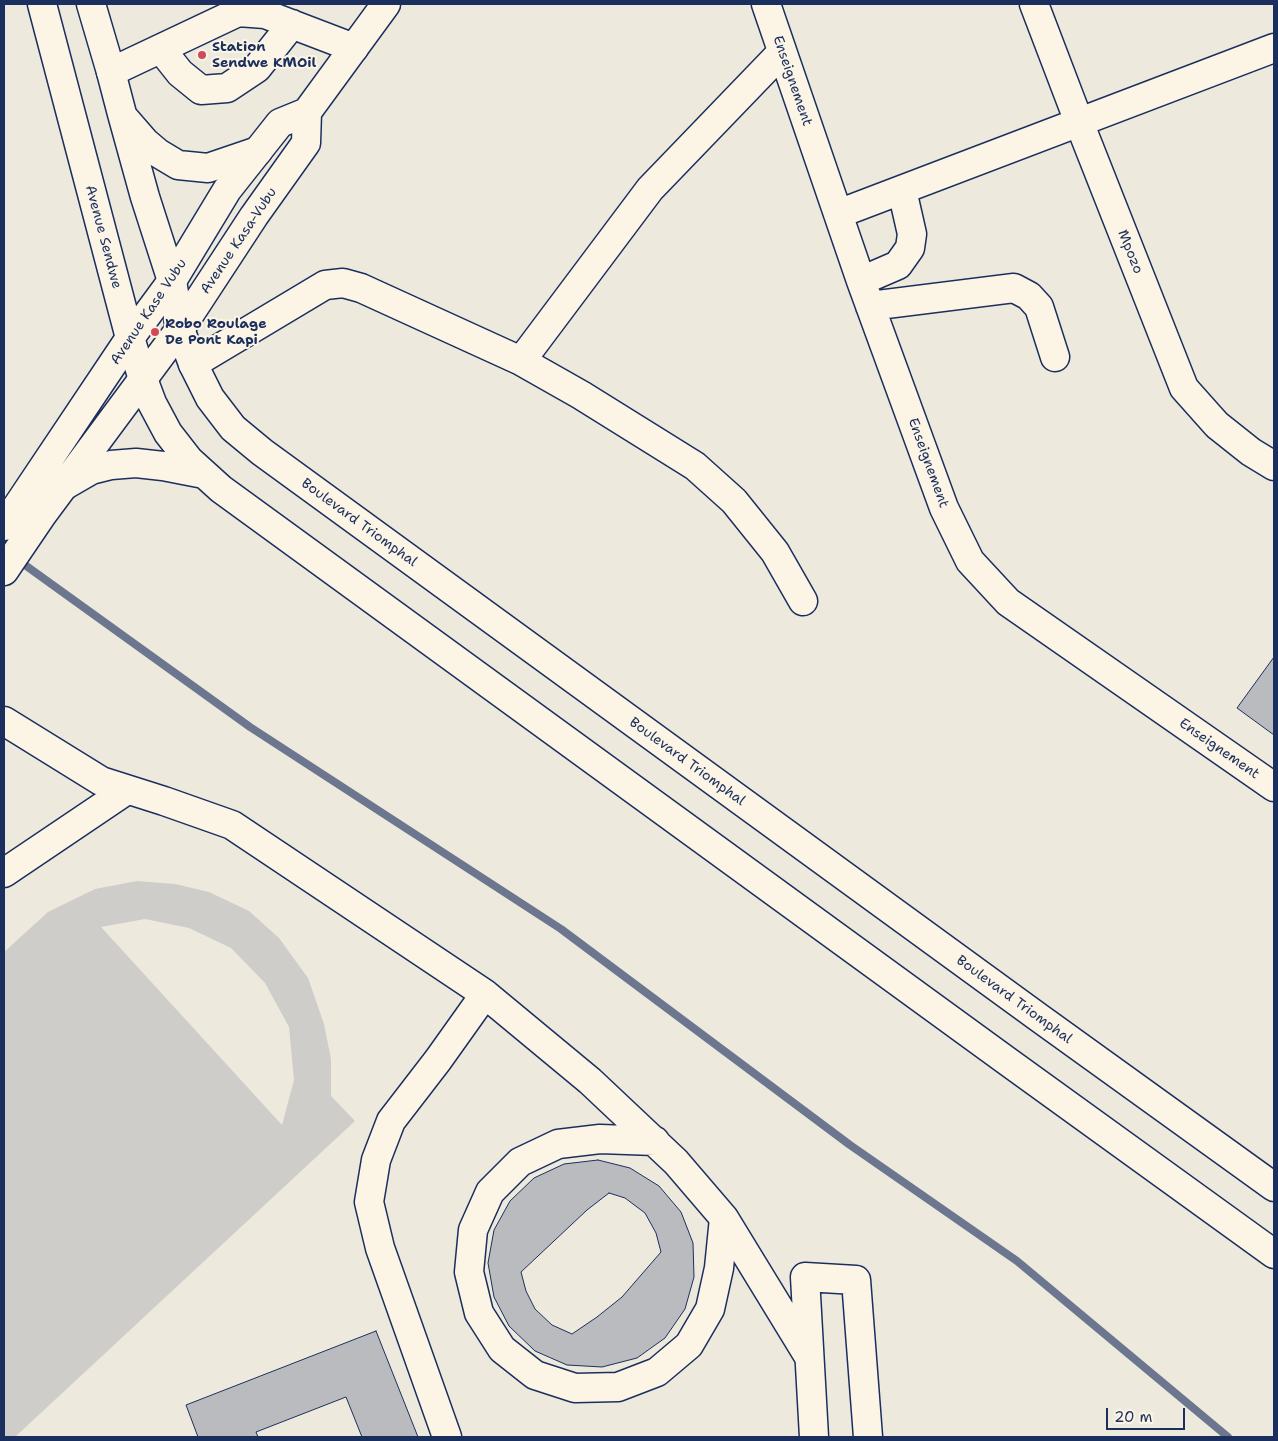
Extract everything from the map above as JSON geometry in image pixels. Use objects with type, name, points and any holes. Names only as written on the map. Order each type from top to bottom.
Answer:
[{"type":"main road","name":"Avenue Sendwe","points":[[42,4],[130,338],[143,379],[152,403],[168,433],[197,468]]},
{"type":"main road","points":[[91,4],[145,197],[172,281]]},
{"type":"main road","points":[[307,112],[386,4]]},
{"type":"main road","name":"Enseignement","points":[[766,4],[865,294],[944,508],[970,561],[1008,602],[1274,787]]},
{"type":"main road","name":"Mpozo","points":[[1034,4],[1184,388],[1217,426],[1251,452],[1274,466]]},
{"type":"main road","points":[[111,72],[238,12],[266,14],[354,48]]},
{"type":"main road","points":[[160,48],[180,73],[201,90],[228,88],[257,68],[292,24]]},
{"type":"main road","points":[[838,214],[1274,48]]},
{"type":"main road","points":[[521,361],[650,189],[782,52]]},
{"type":"main road","name":"Avenue Kase Vubu","points":[[4,526],[32,507],[130,338],[172,281],[227,190],[280,123],[307,112]]},
{"type":"main road","name":"Avenue Kasa-Vubu","points":[[4,571],[32,507],[65,485],[180,329],[254,216],[306,143],[307,112]]},
{"type":"main road","points":[[122,114],[145,142],[158,153],[178,165],[208,168],[258,151]]},
{"type":"main road","points":[[865,294],[898,265],[910,248],[912,234],[902,190]]},
{"type":"main road","name":"Boulevard Triomphal","points":[[172,281],[180,329],[193,364],[210,398],[232,428],[262,452],[1014,1000],[1274,1187]]},
{"type":"main road","points":[[193,364],[325,285],[343,283],[360,288],[521,361],[581,395],[695,466],[734,501],[775,552],[803,601]]},
{"type":"main road","points":[[865,294],[1014,288],[1029,296],[1039,307],[1055,357]]},
{"type":"main road","points":[[65,485],[91,470],[111,465],[136,464],[197,468],[229,495],[1274,1254]]},
{"type":"main road","points":[[4,721],[102,781],[232,826],[485,994],[590,1081],[676,1162],[724,1218],[810,1357]]},
{"type":"main road","points":[[4,873],[127,790]]},
{"type":"main road","points":[[447,1437],[380,1248],[370,1202],[376,1160],[391,1120],[438,1060],[485,994]]},
{"type":"main road","points":[[655,1141],[600,1139],[558,1144],[520,1162],[490,1192],[473,1230],[469,1272],[478,1313],[502,1349],[535,1375],[575,1388],[618,1387],[657,1372],[689,1345],[710,1309],[718,1268],[724,1218]]},
{"type":"main road","points":[[814,1437],[805,1277],[856,1280],[868,1437]]},
{"type":"shaded area","points":[[137,881],[175,884],[209,892],[249,911],[279,938],[308,978],[324,1024],[331,1059],[331,1096],[355,1121],[15,1437],[4,1437],[4,952],[48,912],[95,889]],"holes":[[[145,919],[189,928],[231,948],[265,983],[289,1027],[294,1080],[282,1125],[101,927]]]},
{"type":"building","points":[[1274,657],[1274,735],[1237,708]]},
{"type":"building","points":[[598,1160],[630,1168],[659,1186],[681,1212],[693,1243],[694,1277],[685,1309],[665,1338],[637,1358],[602,1367],[567,1365],[535,1351],[509,1326],[494,1297],[488,1263],[494,1230],[510,1201],[534,1178],[564,1164]],"holes":[[[609,1193],[625,1198],[645,1213],[656,1233],[661,1252],[622,1297],[572,1334],[552,1325],[535,1309],[526,1291],[521,1272],[587,1210]]]},
{"type":"building","points":[[376,1331],[418,1437],[362,1437],[346,1397],[256,1432],[258,1437],[198,1437],[186,1405]]},
{"type":"waterway","points":[[18,560],[250,727],[561,929],[850,1145],[1017,1261],[1228,1437]]},
{"type":"place","name":"Station Sendwe KMOil","points":[[202,55]]},
{"type":"place","name":"Robo Roulage De Pont Kapi","points":[[155,332]]}]
